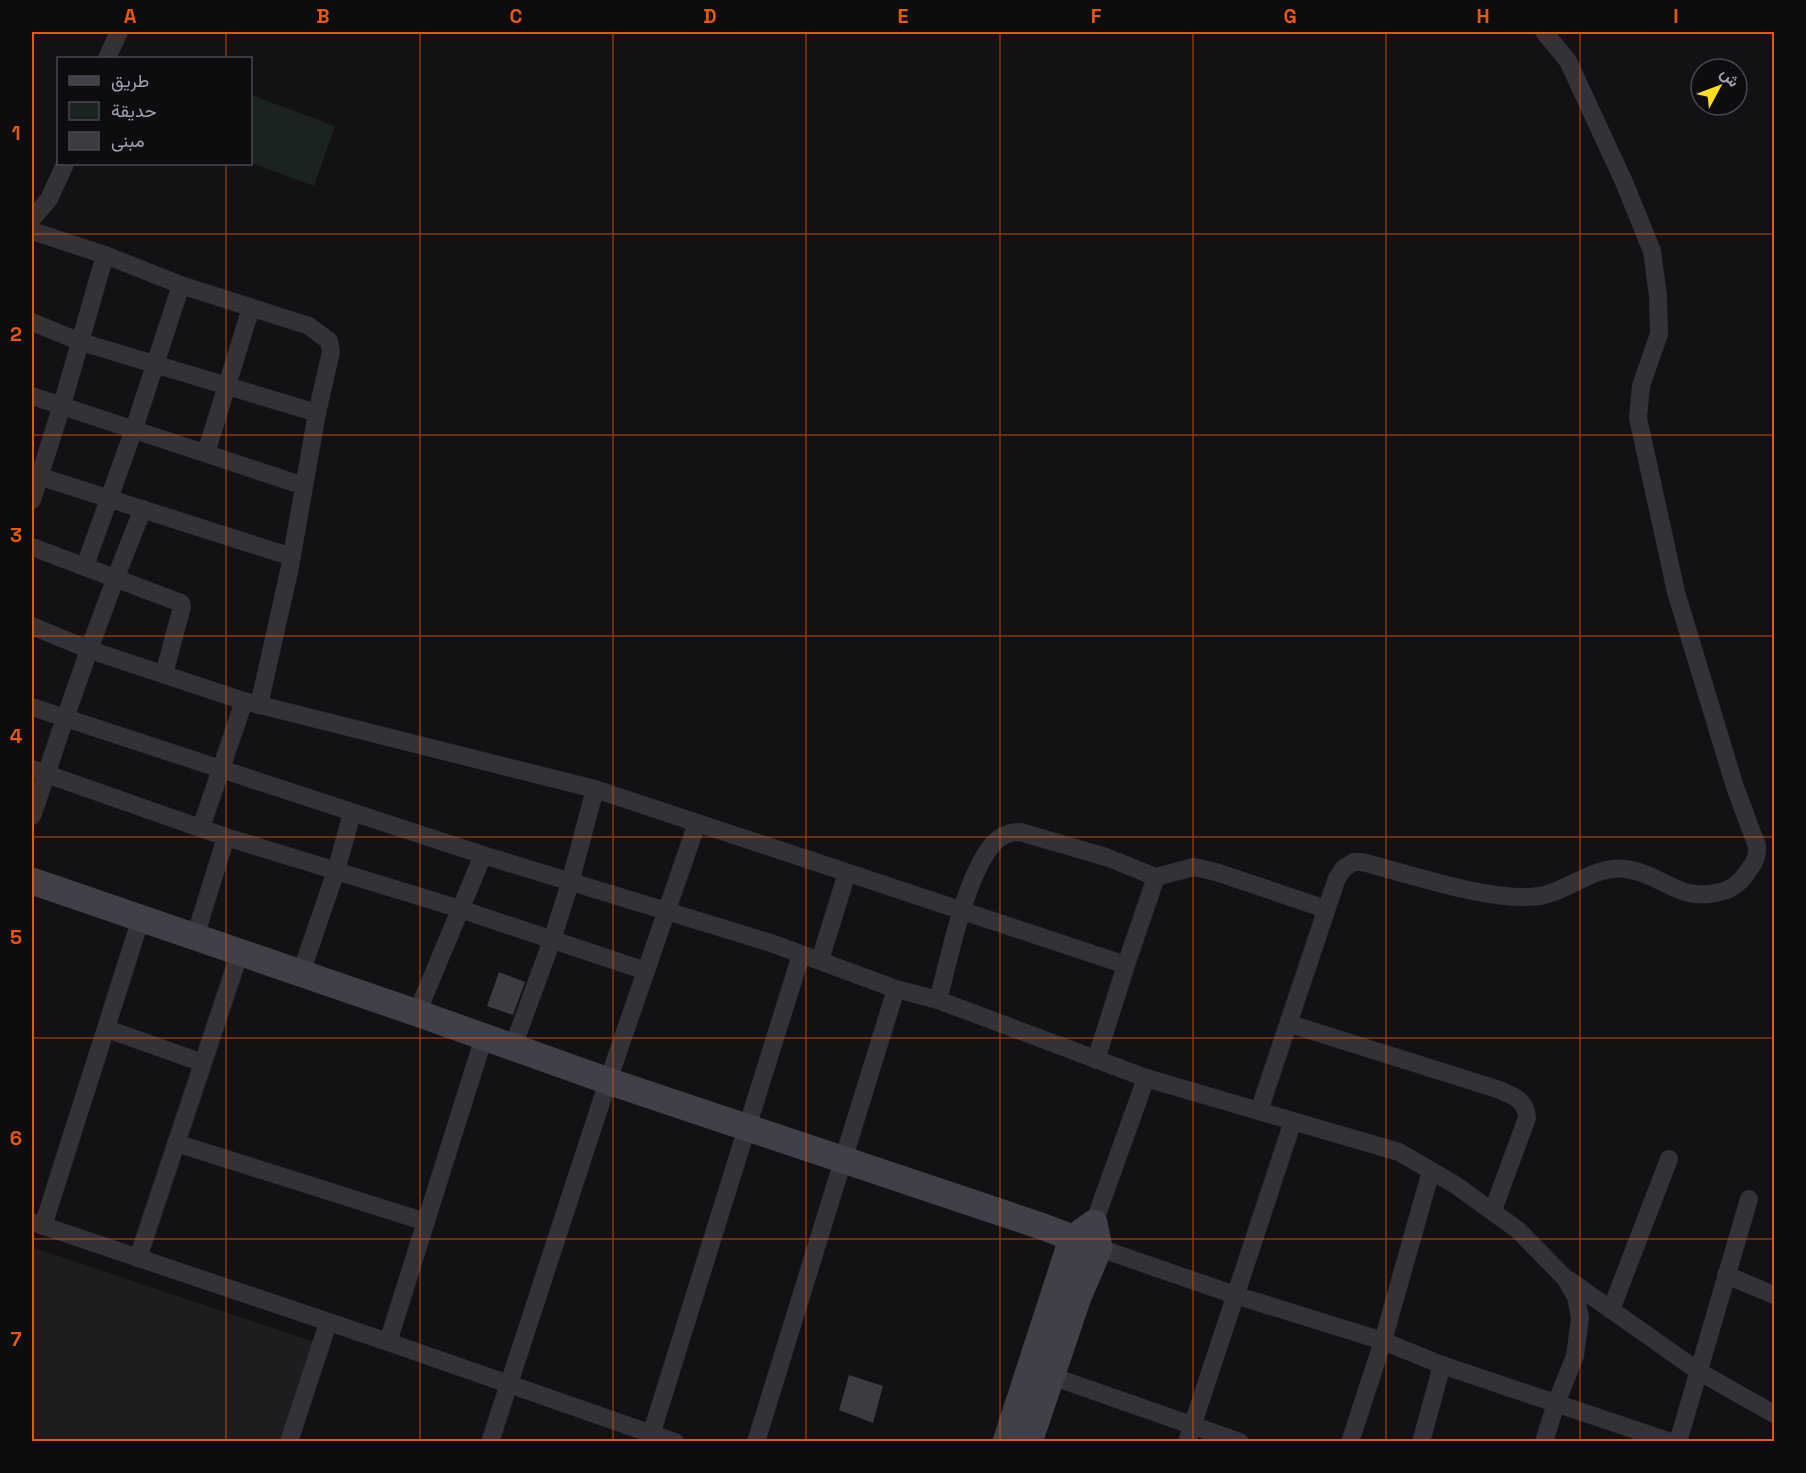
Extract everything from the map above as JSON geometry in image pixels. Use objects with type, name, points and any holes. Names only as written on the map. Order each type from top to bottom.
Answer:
[{"type":"street","points":[[107,57],[119,32]]},
{"type":"street","points":[[1259,1111],[1337,879],[1344,868],[1354,862],[1362,862],[1492,894],[1539,896],[1557,891],[1586,876],[1625,868],[1647,875],[1687,894],[1708,896],[1726,891],[1742,880],[1758,855],[1676,592],[1638,418],[1641,386],[1659,334],[1658,296],[1652,251],[1624,182],[1568,61],[1544,32]]},
{"type":"street","points":[[32,219],[49,199],[64,165]]},
{"type":"street","points":[[32,231],[105,255],[181,285],[309,326],[329,341],[331,352],[317,413],[292,557],[252,703],[221,771],[201,828]]},
{"type":"street","points":[[32,500],[35,475],[62,405],[105,255]]},
{"type":"street","points":[[85,566],[134,429],[181,285]]},
{"type":"street","points":[[206,453],[251,308]]},
{"type":"street","points":[[32,322],[81,342],[317,413]]},
{"type":"street","points":[[32,396],[304,486]]},
{"type":"street","points":[[35,475],[292,557]]},
{"type":"street","points":[[32,816],[40,771],[65,717],[115,578],[143,509]]},
{"type":"street","points":[[32,547],[181,603],[182,607],[164,674]]},
{"type":"street","points":[[32,626],[90,651],[252,703],[595,789],[1126,965]]},
{"type":"street","points":[[32,707],[221,771],[570,883],[771,943],[896,989],[938,1000],[1146,1078],[1399,1152],[1493,1210],[1518,1230],[1565,1278],[1698,1371],[1774,1414]]},
{"type":"street","points":[[40,771],[226,837],[460,909],[645,971]]},
{"type":"street","points":[[513,1047],[552,940],[595,789]]},
{"type":"street","points":[[301,973],[336,871],[352,813]]},
{"type":"street","points":[[490,1442],[608,1081],[697,823]]},
{"type":"street","points":[[938,1000],[973,876],[998,840],[1012,832],[1020,832],[1106,857],[1156,877],[1179,873],[1189,868],[1205,870],[1326,909]]},
{"type":"street","points":[[195,937],[226,837]]},
{"type":"street","points":[[417,1013],[483,855]]},
{"type":"street","points":[[820,960],[847,873]]},
{"type":"street","points":[[1096,1060],[1156,877]]},
{"type":"street","points":[[32,881],[608,1081],[1041,1226],[1072,1239],[1096,1236],[1235,1295],[1383,1341],[1442,1365],[1671,1442]]},
{"type":"street","points":[[141,918],[107,1029],[37,1224],[388,1342],[675,1442]]},
{"type":"street","points":[[138,1258],[240,952]]},
{"type":"street","points":[[651,1435],[801,955]]},
{"type":"street","points":[[756,1442],[896,989]]},
{"type":"street","points":[[1290,1023],[1486,1085],[1526,1106],[1527,1118],[1493,1210]]},
{"type":"street","points":[[107,1029],[203,1063]]},
{"type":"street","points":[[388,1342],[484,1037]]},
{"type":"street","points":[[1029,1442],[1078,1297],[1146,1078]]},
{"type":"street","points":[[1190,1433],[1293,1121]]},
{"type":"street","points":[[176,1143],[426,1222]]},
{"type":"street","points":[[1611,1310],[1669,1159]]},
{"type":"street","points":[[1350,1442],[1383,1341],[1431,1171]]},
{"type":"street","points":[[1678,1442],[1749,1199]]},
{"type":"street","points":[[1006,1442],[1072,1239]]},
{"type":"street","points":[[1726,1275],[1774,1295]]},
{"type":"street","points":[[1544,1442],[1556,1403],[1575,1356],[1580,1318],[1576,1297],[1565,1278]]},
{"type":"street","points":[[289,1442],[328,1323]]},
{"type":"street","points":[[1421,1442],[1442,1365]]},
{"type":"street","points":[[1051,1376],[1190,1433],[1240,1442]]},
{"type":"shaded area","points":[[32,1247],[320,1344],[287,1441],[32,1442]]},
{"type":"green space","points":[[252,95],[335,126],[314,186],[252,163]]},
{"type":"building","points":[[499,972],[525,982],[513,1015],[487,1006]]},
{"type":"building","points":[[849,1375],[883,1386],[873,1423],[839,1410]]}]
